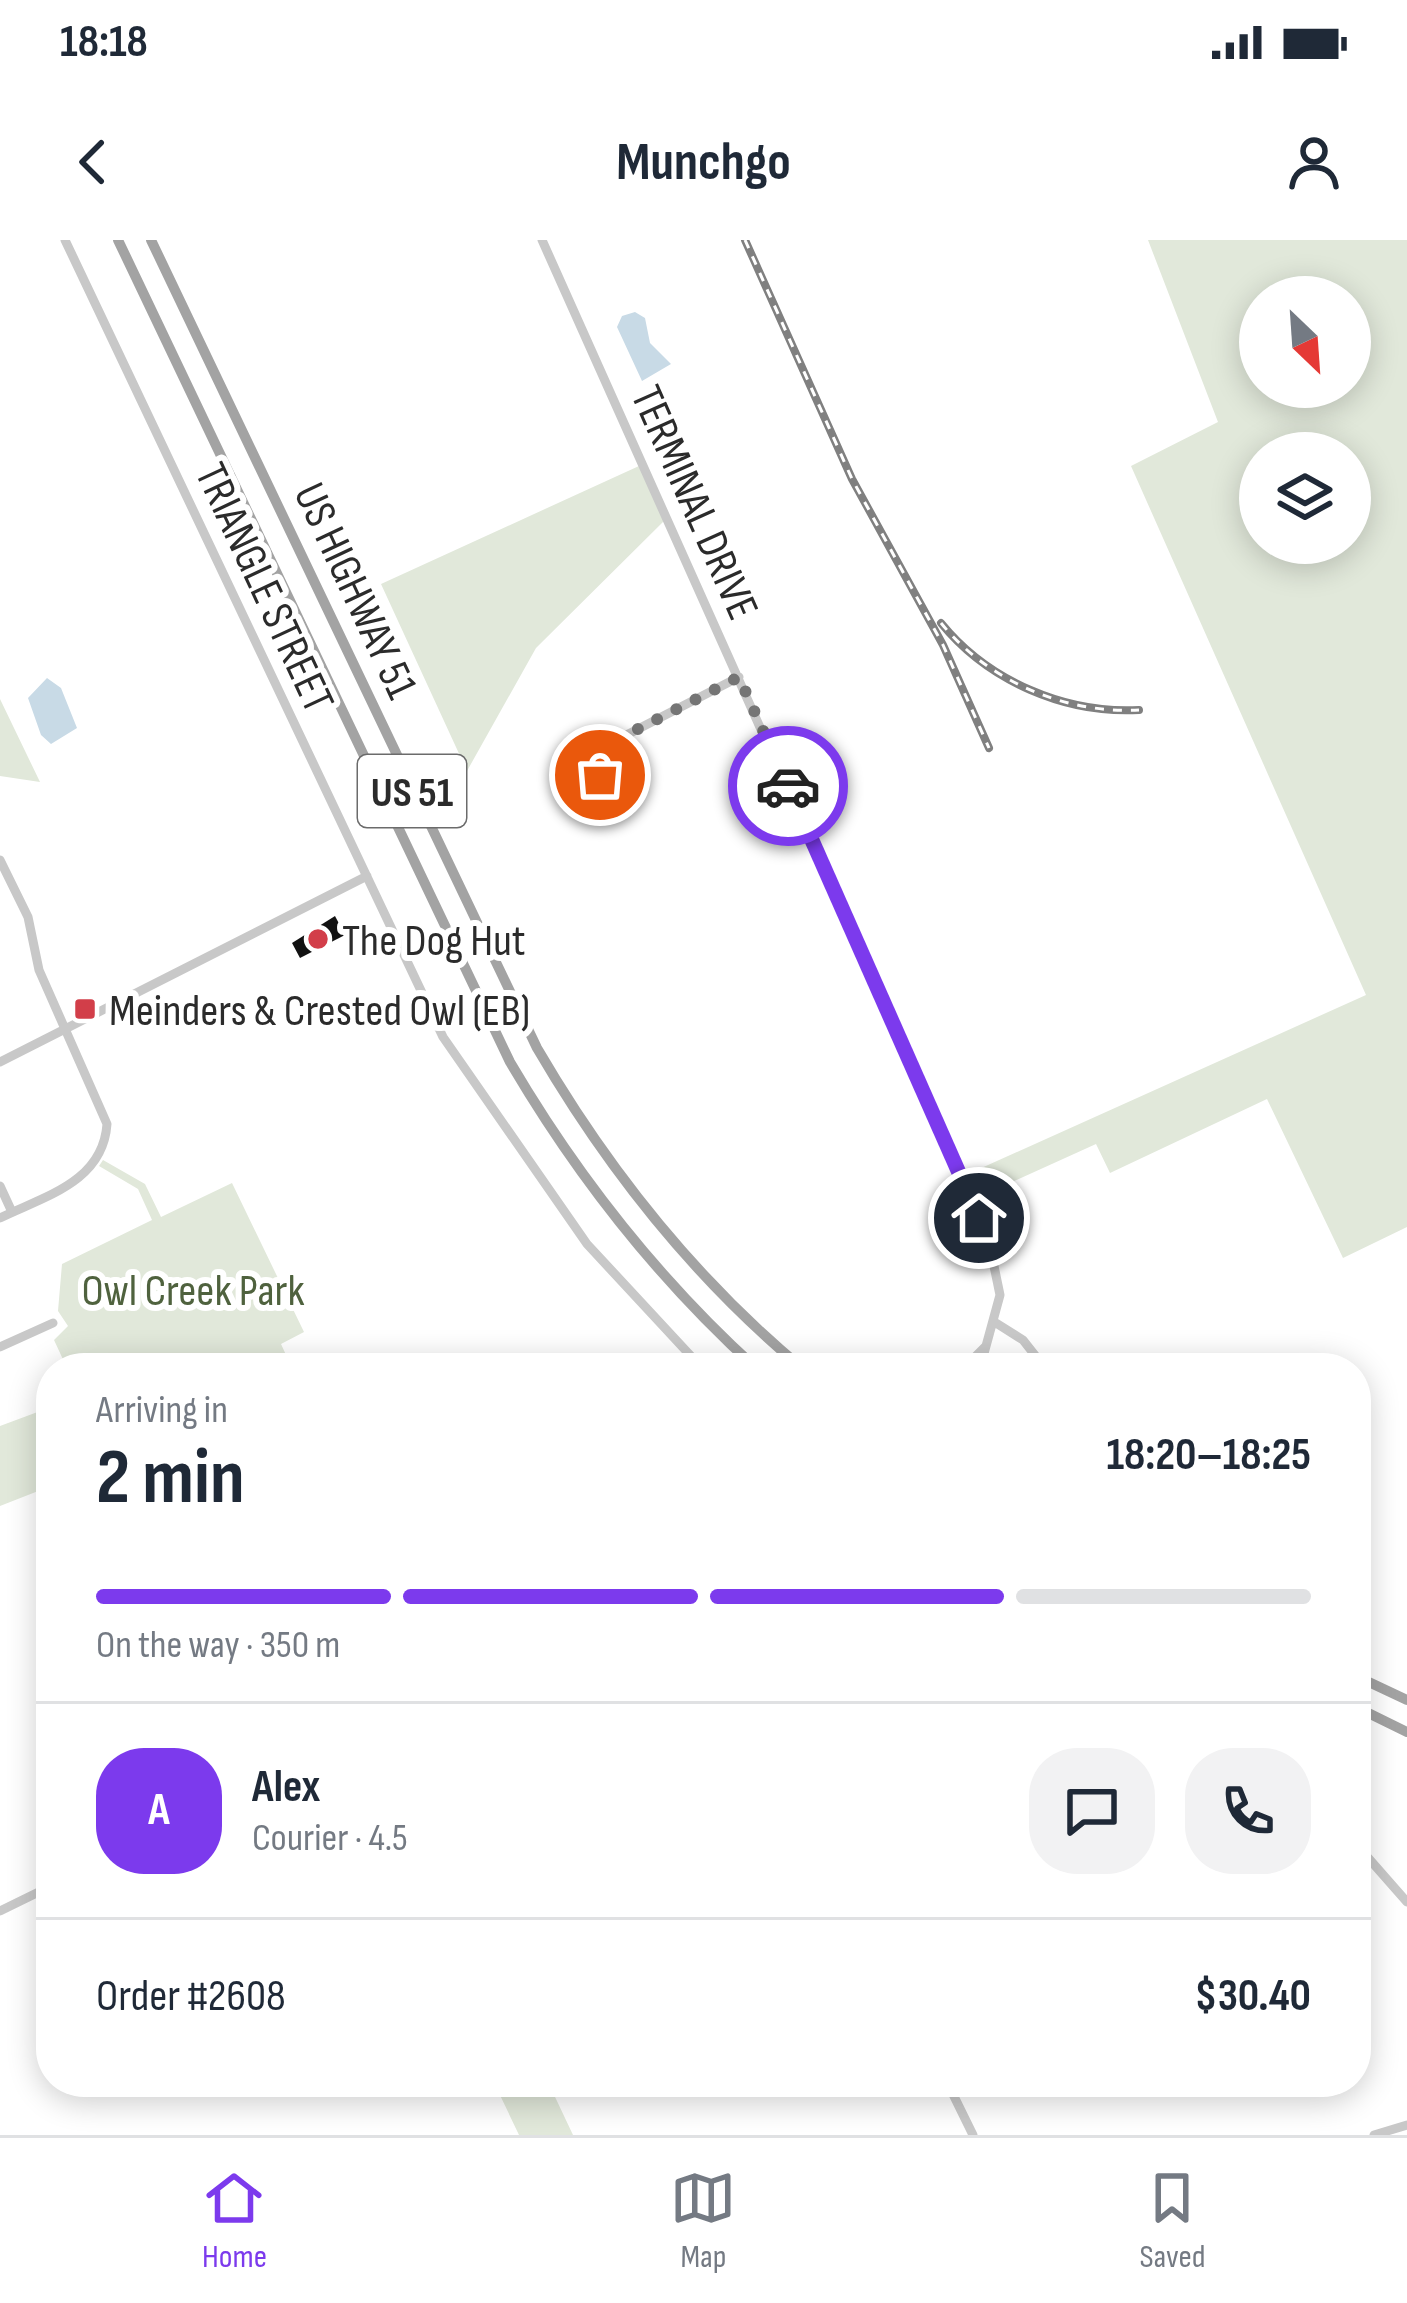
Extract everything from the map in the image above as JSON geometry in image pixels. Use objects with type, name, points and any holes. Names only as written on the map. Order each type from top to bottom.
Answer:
[{"type":"main road","name":"US HIGHWAY 51","points":[[117,240],[510,1062],[576,1166],[627,1233],[742,1353]]},
{"type":"main road","name":"US HIGHWAY 51","points":[[151,240],[547,1065],[651,1215],[707,1279],[786,1353]]},
{"type":"main road","points":[[1371,1683],[1407,1700]]},
{"type":"main road","points":[[1371,1714],[1407,1732]]},
{"type":"street","name":"TRIANGLE STREET","points":[[65,240],[427,1006],[468,1076],[612,1275],[687,1353]]},
{"type":"street","name":"TERMINAL DRIVE","points":[[542,240],[988,1237],[999,1279],[996,1323],[984,1353]]},
{"type":"street","points":[[602,806],[602,755],[609,744],[739,677]]},
{"type":"street","points":[[0,860],[28,917],[39,970],[102,1104],[106,1138],[86,1174],[0,1218]]},
{"type":"street","points":[[0,1062],[367,876]]},
{"type":"street","points":[[0,1186],[12,1212]]},
{"type":"street","points":[[0,1347],[53,1323]]},
{"type":"street","points":[[996,1323],[1023,1340],[1033,1353]]},
{"type":"street","name":"TERMINAL DRIVE","points":[[979,1353],[986,1346]]},
{"type":"street","points":[[1371,1861],[1407,1902]]},
{"type":"street","points":[[0,1911],[36,1893]]},
{"type":"street","points":[[954,2097],[973,2135]]},
{"type":"street","points":[[1374,2135],[1407,2125]]},
{"type":"green space","points":[[1148,240],[1407,240],[1407,1227],[1343,1258],[1267,1099],[1110,1173],[1096,1144],[979,1197],[968,1174],[1366,995],[1131,466],[1218,422]]},
{"type":"green space","points":[[639,466],[664,521],[536,648],[467,771],[381,584]]},
{"type":"green space","points":[[0,699],[40,782],[0,776]]},
{"type":"green space","name":"Owl Creek Park","points":[[103,1160],[145,1184],[161,1217],[232,1183],[304,1332],[281,1344],[285,1353],[60,1353],[54,1340],[68,1326],[58,1311],[62,1264],[152,1220],[138,1189],[99,1166]]},
{"type":"green space","name":"Owl Creek Park","points":[[36,1413],[36,1492],[0,1506],[0,1426]]},
{"type":"green space","points":[[501,2097],[555,2097],[573,2135],[519,2135]]},
{"type":"water","points":[[635,312],[645,318],[650,343],[671,364],[642,381],[617,327],[622,316]]},
{"type":"water","points":[[47,678],[61,688],[77,728],[51,744],[41,735],[28,698]]},
{"type":"building","name":"The Dog Hut","points":[[335,916],[345,935],[300,958],[292,943]]},
{"type":"railway","points":[[745,240],[852,479],[943,645],[989,748]]},
{"type":"railway","points":[[941,623],[981,662],[1030,690],[1083,706],[1139,710]]},
{"type":"way so far","points":[[600,775],[602,755],[609,744],[739,677],[788,786]]},
{"type":"place","name":"The Dog Hut","points":[[318,939]]},
{"type":"place","name":"Meinders & Crested Owl (EB)","points":[[85,1009]]},
{"type":"route","points":[[788,786],[979,1218]]}]
